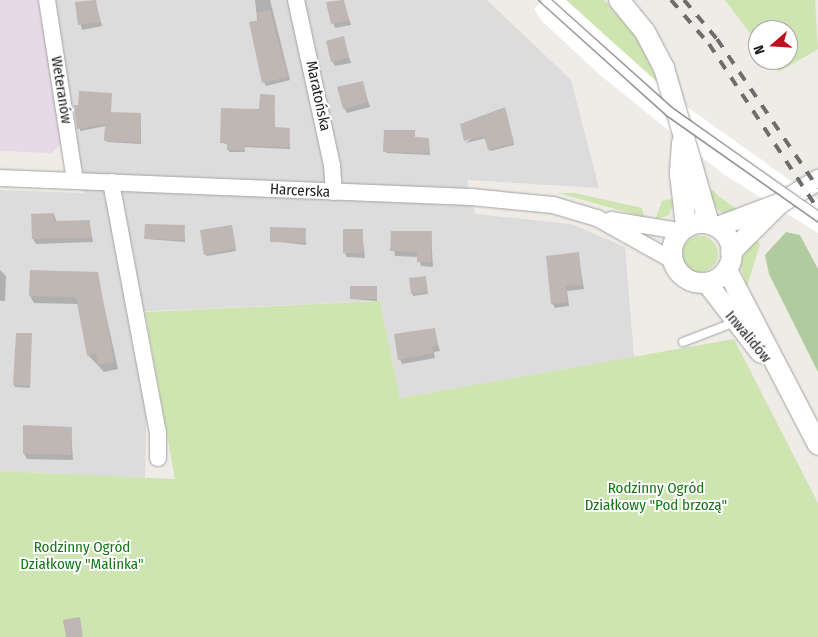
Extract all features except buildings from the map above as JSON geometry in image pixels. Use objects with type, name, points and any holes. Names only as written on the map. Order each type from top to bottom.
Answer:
[{"type":"street","name":"Weteranów","points":[[47,0],[75,180]]},
{"type":"street","name":"Maratońska","points":[[296,0],[332,166],[334,192]]},
{"type":"street","points":[[619,0],[654,46],[672,92],[683,139],[713,225],[728,239],[729,261]]},
{"type":"street","points":[[683,139],[680,174],[683,229],[672,260],[682,277],[707,283],[779,204]]},
{"type":"street","name":"Harcerska","points":[[0,178],[480,198],[553,205],[598,218],[683,229]]},
{"type":"street","points":[[683,229],[713,225],[779,204],[818,180]]},
{"type":"street","points":[[112,182],[158,432],[158,458]]},
{"type":"street","name":"Harcerska","points":[[598,218],[672,260]]},
{"type":"street","name":"Inwalidów","points":[[729,261],[818,445]]},
{"type":"street","name":"Inwalidów","points":[[707,283],[790,390]]},
{"type":"lane","points":[[545,0],[670,112],[818,216]]},
{"type":"lane","points":[[683,342],[736,322]]},
{"type":"shaded area","points":[[0,0],[38,0],[64,140],[52,153],[0,151]]},
{"type":"shaded area","points":[[55,0],[487,0],[571,80],[599,188],[467,180],[475,214],[571,224],[625,247],[634,357],[400,398],[380,301],[132,312],[147,393],[145,478],[0,471],[0,190],[84,193]]},
{"type":"green space","points":[[566,0],[604,0],[638,39],[660,86]]},
{"type":"green space","points":[[725,0],[815,0],[818,49],[798,61],[798,20],[748,20],[748,31]]},
{"type":"green space","points":[[713,190],[738,210],[725,214],[718,210],[706,192]]},
{"type":"green space","points":[[558,193],[575,193],[642,208],[644,217]]},
{"type":"green space","points":[[676,198],[669,215],[655,220],[662,201]]},
{"type":"green space","points":[[786,232],[800,235],[818,269],[818,372],[769,274],[765,255]]},
{"type":"green space","points":[[700,236],[707,237],[713,241],[717,247],[717,261],[713,267],[707,271],[700,272],[693,271],[687,267],[683,261],[682,254],[683,247],[687,241],[693,237]]},
{"type":"green space","points":[[755,238],[760,244],[747,287],[739,262]]},
{"type":"green space","name":"Rodzinny Ogród Działkowy \"Pod brzozą\"","points":[[380,301],[400,398],[734,339],[818,503],[818,637],[0,637],[0,471],[175,479],[145,312]]},
{"type":"pier","points":[[543,0],[566,0],[676,99],[818,200],[818,233],[723,174],[600,75],[541,20],[534,9]]},
{"type":"tram line","points":[[538,0],[667,116],[818,222]]},
{"type":"tram line","points":[[552,0],[673,108],[818,211]]},
{"type":"railway","points":[[671,0],[709,44],[818,209]]},
{"type":"railway","points":[[684,0],[717,39],[818,188]]},
{"type":"park label","name":"Rodzinny Ogród Działkowy \"Malinka\"","points":[[82,556]]}]
